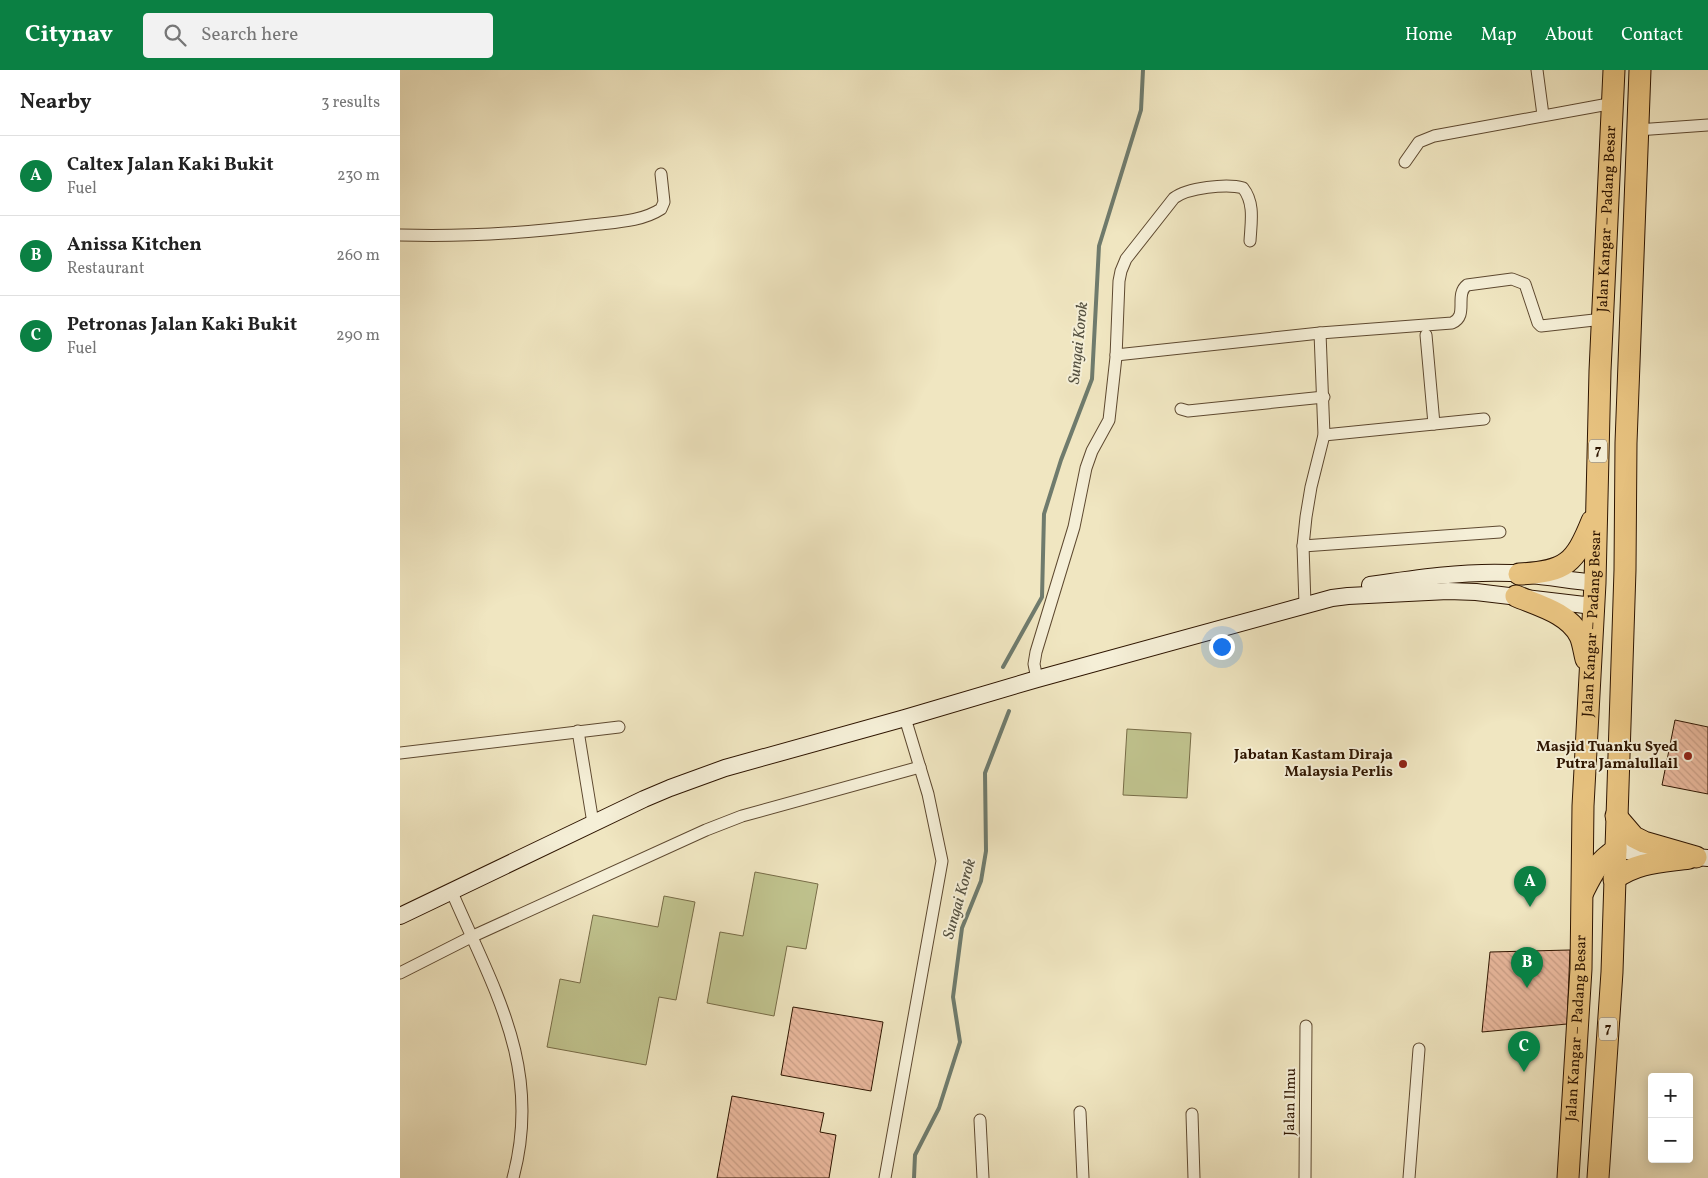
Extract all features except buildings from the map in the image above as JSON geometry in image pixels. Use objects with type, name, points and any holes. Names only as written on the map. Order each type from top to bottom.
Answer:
[{"type":"highway","name":"Jalan Kangar – Padang Besar","points":[[1568,1178],[1581,969],[1583,806],[1590,671],[1598,595],[1596,509],[1601,345],[1614,102],[1614,70]]},
{"type":"highway","name":"Jalan Kangar – Padang Besar","points":[[1598,1178],[1612,972],[1625,570],[1626,443],[1640,70]]},
{"type":"highway","points":[[1601,345],[1608,370],[1608,453],[1609,460],[1614,464],[1620,460],[1626,443]]},
{"type":"highway","points":[[1519,574],[1541,573],[1557,569],[1572,559],[1582,544],[1596,509]]},
{"type":"highway","points":[[1622,631],[1617,617],[1598,595],[1618,585],[1625,570]]},
{"type":"highway","points":[[1516,596],[1552,611],[1571,624],[1580,635],[1590,671]]},
{"type":"highway","points":[[1583,806],[1593,828],[1603,843],[1616,850]]},
{"type":"highway","points":[[1616,816],[1634,837],[1644,842],[1702,858]]},
{"type":"highway","points":[[1582,894],[1591,875],[1603,858],[1616,850]]},
{"type":"highway","points":[[1614,879],[1626,870],[1645,864],[1702,858]]},
{"type":"highway","points":[[1581,969],[1612,972]]},
{"type":"street","points":[[1537,70],[1543,115]]},
{"type":"street","points":[[1405,162],[1420,142],[1434,136],[1614,102]]},
{"type":"street","points":[[1637,130],[1708,125]]},
{"type":"street","points":[[400,235],[471,236],[510,234],[556,230],[647,217],[661,209],[664,202],[661,174]]},
{"type":"street","points":[[1038,678],[1034,664],[1036,652],[1074,527],[1086,468],[1092,450],[1109,420],[1116,355],[1119,281],[1126,258],[1174,198],[1180,193],[1196,189],[1229,186],[1242,188],[1248,197],[1252,214],[1250,241]]},
{"type":"street","points":[[1116,355],[1320,333],[1452,322],[1457,321],[1460,316],[1460,294],[1467,285],[1512,278],[1526,284],[1538,323],[1541,326],[1603,318]]},
{"type":"street","points":[[1305,604],[1304,546],[1306,517],[1311,487],[1324,435],[1320,333]]},
{"type":"street","points":[[1426,335],[1434,424]]},
{"type":"street","points":[[1181,409],[1188,411],[1324,397]]},
{"type":"street","points":[[1324,435],[1484,419]]},
{"type":"street","points":[[1304,546],[1500,532]]},
{"type":"street","points":[[1348,596],[1366,586],[1426,577],[1494,573],[1519,574],[1598,595]]},
{"type":"street","points":[[400,916],[451,890],[670,788],[726,768],[905,718],[1038,678],[1193,637],[1305,604],[1348,596],[1448,591],[1516,596],[1598,595]]},
{"type":"street","points":[[885,1178],[942,861],[928,794],[905,718]]},
{"type":"street","points":[[400,752],[619,727]]},
{"type":"street","points":[[578,731],[593,823]]},
{"type":"street","points":[[400,974],[471,937],[669,846],[742,816],[920,767]]},
{"type":"street","points":[[1616,850],[1702,858]]},
{"type":"street","points":[[451,890],[499,997],[512,1036],[519,1066],[522,1096],[522,1128],[512,1178]]},
{"type":"street","name":"Jalan Ilmu","points":[[1305,1178],[1306,1026]]},
{"type":"street","points":[[1409,1178],[1419,1049]]},
{"type":"street","points":[[1080,1112],[1083,1178]]},
{"type":"street","points":[[1192,1114],[1194,1178]]},
{"type":"street","points":[[980,1120],[983,1178]]},
{"type":"green space","points":[[1127,729],[1191,733],[1187,798],[1123,795]]},
{"type":"green space","points":[[755,872],[818,884],[806,949],[787,946],[774,1016],[707,1003],[720,932],[743,936]]},
{"type":"green space","points":[[664,896],[695,902],[676,1000],[659,997],[646,1065],[547,1047],[560,979],[580,983],[593,915],[658,927]]},
{"type":"waterway","name":"Sungai Korok","points":[[1003,667],[1042,597],[1044,514],[1061,460],[1092,379],[1099,246],[1141,110],[1143,70]]},
{"type":"waterway","name":"Sungai Korok","points":[[914,1178],[915,1155],[939,1108],[960,1042],[953,997],[962,928],[981,881],[986,851],[985,773],[1009,711]]},
{"type":"place","name":"Masjid Tuanku Syed Putra Jamalullail","points":[[1688,756]]},
{"type":"place","name":"Jabatan Kastam Diraja Malaysia Perlis","points":[[1403,764]]},
{"type":"place","name":"Caltex Jalan Kaki Bukit","points":[[1530,907]]},
{"type":"place","name":"Anissa Kitchen","points":[[1527,988]]},
{"type":"place","name":"Petronas Jalan Kaki Bukit","points":[[1524,1072]]}]
